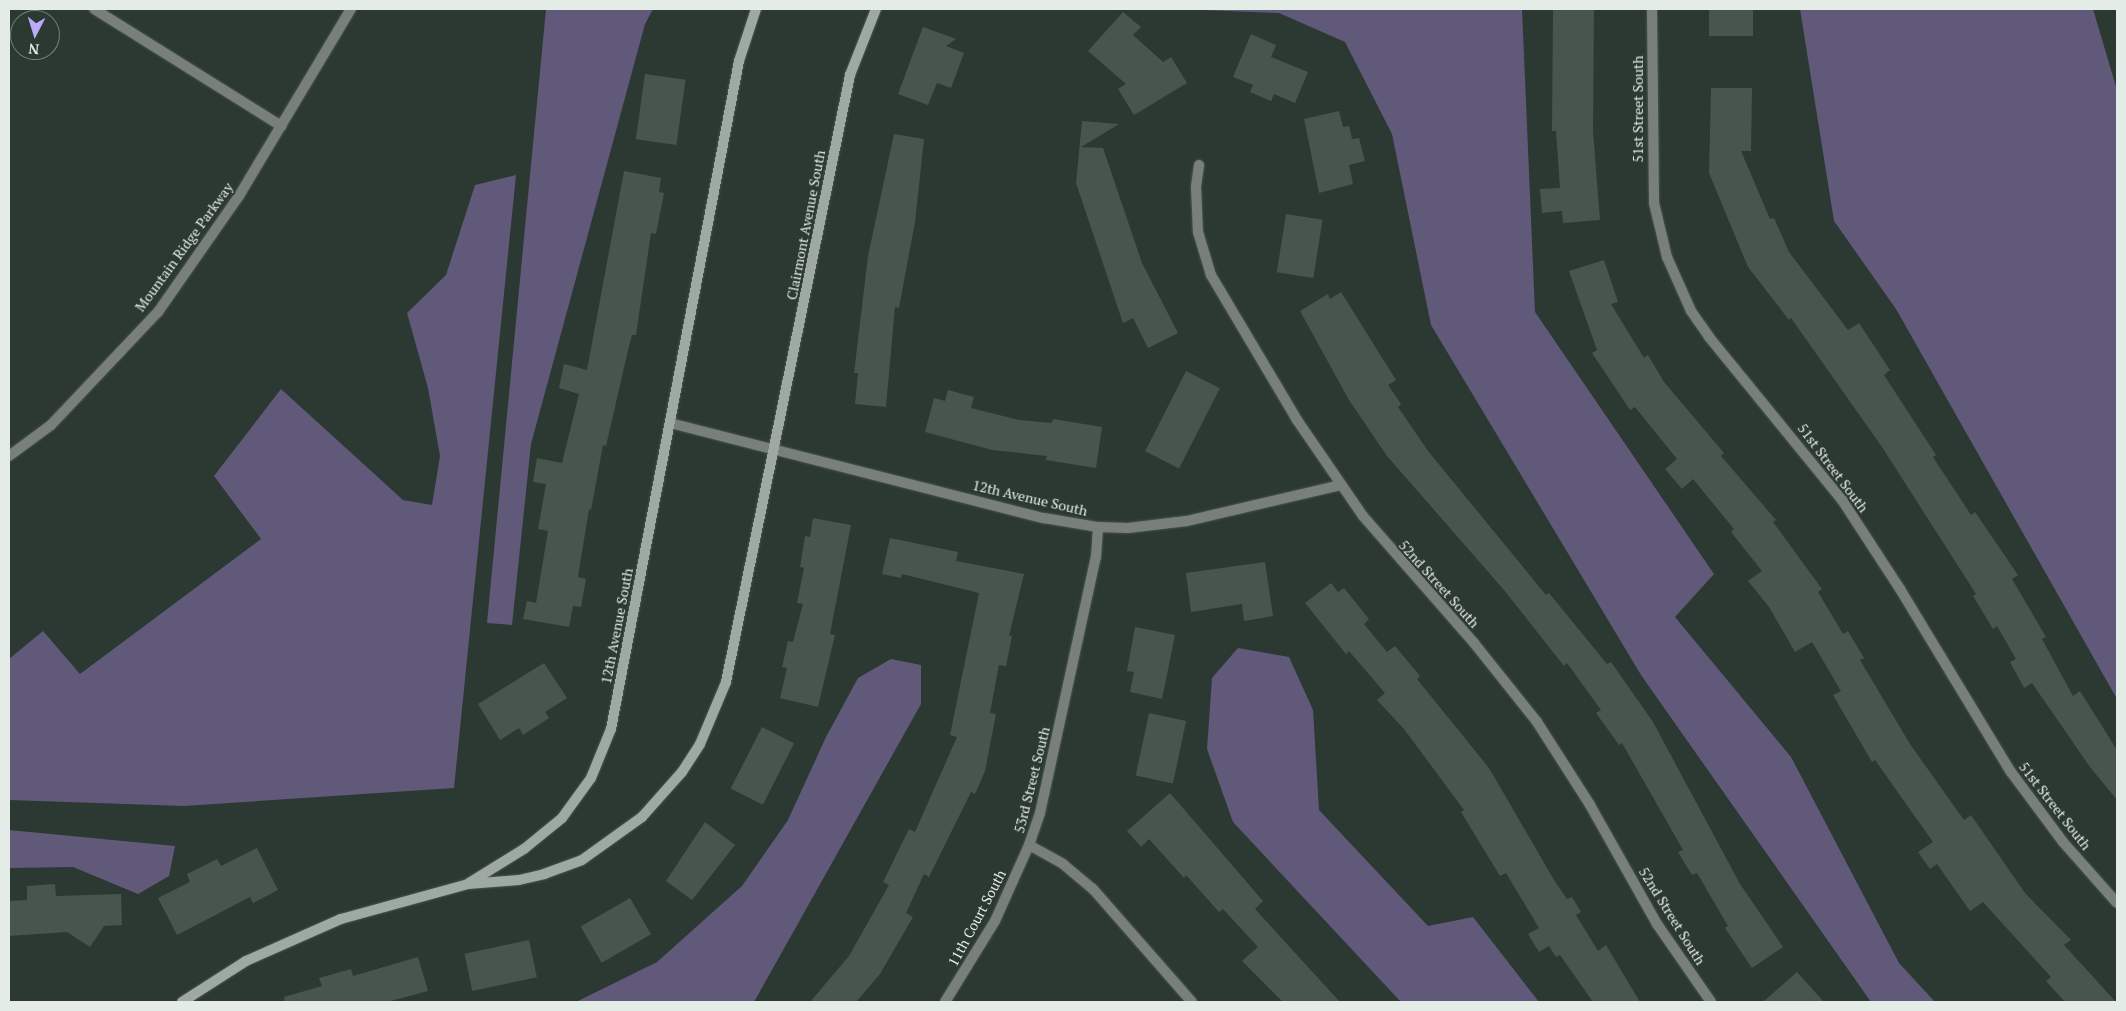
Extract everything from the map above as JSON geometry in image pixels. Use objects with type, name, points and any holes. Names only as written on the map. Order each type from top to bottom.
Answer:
[{"type":"street","points":[[94,9],[281,126]]},
{"type":"street","name":"Mountain Ridge Parkway","points":[[9,456],[51,425],[158,312],[239,196],[351,9]]},
{"type":"street","points":[[670,423],[739,61],[756,9]]},
{"type":"street","name":"Clairmont Avenue South","points":[[775,450],[850,75],[876,9]]},
{"type":"street","name":"51st Street South","points":[[1652,9],[1654,203],[1667,257],[1691,311],[1709,337],[1842,500],[1900,589],[1967,705],[2010,772],[2063,842],[2117,903]]},
{"type":"street","name":"52nd Street South","points":[[1199,165],[1196,187],[1198,232],[1211,275],[1297,420],[1340,485],[1386,545],[1474,643],[1537,722],[1590,804],[1657,924],[1711,1002]]},
{"type":"street","name":"12th Avenue South","points":[[468,884],[524,850],[562,818],[592,778],[603,754],[611,729],[670,423],[1044,518],[1098,527],[1128,528],[1187,521],[1340,485]]},
{"type":"street","name":"12th Avenue South","points":[[182,1002],[246,961],[308,931],[468,884],[519,880],[582,860],[642,817],[682,772],[700,744],[726,682],[775,450]]},
{"type":"street","name":"53rd Street South","points":[[1098,527],[1096,557],[1051,771],[1029,845],[1062,864],[1093,890],[1192,1002]]},
{"type":"street","name":"11th Court South","points":[[945,1002],[995,921],[1029,845]]},
{"type":"shaded area","points":[[546,9],[653,9],[645,24],[531,444],[512,625],[487,623]]},
{"type":"shaded area","points":[[1175,9],[1522,9],[1535,312],[1714,574],[1675,617],[1791,757],[1899,963],[1935,1002],[1871,1002],[1641,675],[1431,325],[1392,134],[1345,42],[1279,13]]},
{"type":"shaded area","points":[[1800,9],[2093,9],[2117,90],[2117,699],[1896,309],[1834,221]]},
{"type":"shaded area","points":[[516,175],[454,788],[184,806],[9,800],[9,659],[43,631],[80,674],[261,539],[214,476],[281,389],[403,500],[432,505],[440,456],[428,388],[407,313],[446,275],[475,185]]},
{"type":"shaded area","points":[[1238,648],[1289,657],[1313,710],[1319,810],[1428,926],[1473,917],[1539,1002],[1401,1002],[1233,822],[1207,749],[1212,678]]},
{"type":"shaded area","points":[[891,659],[921,665],[921,704],[754,1002],[576,1002],[657,962],[742,886],[788,820],[826,737],[858,678]]},
{"type":"shaded area","points":[[9,830],[175,846],[169,876],[138,894],[73,867],[9,868]]},
{"type":"building","points":[[1553,9],[1594,9],[1593,131],[1600,220],[1563,223],[1562,211],[1542,213],[1540,189],[1560,188],[1556,131],[1552,131]]},
{"type":"building","points":[[1709,9],[1753,9],[1753,36],[1709,36]]},
{"type":"building","points":[[1123,12],[1141,27],[1133,35],[1163,62],[1171,57],[1187,83],[1134,115],[1118,89],[1126,84],[1088,51]]},
{"type":"building","points":[[923,27],[956,39],[946,46],[964,53],[951,88],[937,83],[928,105],[898,94]]},
{"type":"building","points":[[1251,34],[1276,45],[1271,57],[1308,72],[1295,103],[1274,94],[1271,101],[1250,92],[1253,85],[1233,77]]},
{"type":"building","points":[[645,74],[686,80],[676,145],[636,139]]},
{"type":"building","points":[[1711,88],[1752,88],[1751,151],[1741,151],[1770,219],[1774,218],[1789,252],[1848,330],[1859,323],[1890,370],[1884,375],[1936,455],[1933,457],[1971,515],[1975,512],[2018,575],[2012,579],[2046,637],[2042,639],[2073,696],[2080,691],[2117,750],[2117,800],[2090,767],[2032,683],[2024,688],[2010,662],[2016,659],[1997,626],[1993,629],[1973,596],[1976,594],[1882,447],[1791,318],[1789,320],[1748,267],[1709,173]]},
{"type":"building","points":[[1339,111],[1343,127],[1349,126],[1352,139],[1359,138],[1365,161],[1349,165],[1353,184],[1319,193],[1304,119]]},
{"type":"building","points":[[1082,121],[1119,124],[1081,147],[1103,148],[1142,263],[1178,333],[1148,348],[1133,318],[1123,323],[1076,183]]},
{"type":"building","points":[[894,134],[924,139],[915,222],[899,308],[895,307],[886,407],[855,404],[858,373],[854,373],[868,256]]},
{"type":"building","points":[[624,171],[661,178],[659,192],[664,193],[656,234],[651,233],[636,335],[632,335],[629,346],[606,446],[603,445],[591,510],[589,509],[578,577],[586,579],[581,607],[573,606],[569,627],[523,619],[527,601],[536,603],[548,531],[538,529],[546,484],[533,482],[537,458],[562,463],[579,394],[559,388],[564,364],[587,370]]},
{"type":"building","points":[[1286,214],[1323,220],[1313,278],[1277,272]]},
{"type":"building","points":[[1604,260],[1618,302],[1611,304],[1644,358],[1648,355],[1664,382],[1724,453],[1721,456],[1776,520],[1773,522],[1822,589],[1818,592],[1843,634],[1848,631],[1864,658],[1860,660],[1910,744],[1964,820],[1971,815],[2025,893],[2071,940],[2064,945],[2116,1002],[2065,1002],[2046,981],[2051,977],[1983,902],[1970,911],[1937,864],[1930,869],[1918,852],[1933,842],[1875,760],[1872,762],[1833,695],[1841,691],[1812,642],[1795,652],[1769,607],[1748,581],[1762,571],[1731,532],[1734,529],[1693,479],[1682,489],[1665,469],[1677,459],[1635,407],[1630,410],[1592,353],[1597,350],[1569,271]]},
{"type":"building","points":[[1341,292],[1396,380],[1388,385],[1401,404],[1398,407],[1428,451],[1546,595],[1549,593],[1607,664],[1611,662],[1653,722],[1740,884],[1783,947],[1752,968],[1725,928],[1728,926],[1697,873],[1692,875],[1678,852],[1683,850],[1622,743],[1619,745],[1596,713],[1601,710],[1567,663],[1564,666],[1504,590],[1387,456],[1349,400],[1300,311],[1328,294],[1330,299]]},
{"type":"building","points":[[1186,371],[1220,388],[1179,468],[1145,451]]},
{"type":"building","points":[[948,390],[974,397],[971,408],[1019,420],[1052,423],[1053,419],[1102,427],[1096,468],[1046,460],[1047,456],[992,450],[925,432],[934,398],[945,401]]},
{"type":"building","points":[[813,518],[851,525],[830,634],[835,635],[818,707],[780,698],[787,668],[782,667],[788,641],[793,642],[803,604],[797,603],[804,568],[800,567],[805,536],[810,537]]},
{"type":"building","points":[[890,538],[958,552],[956,561],[1024,574],[1009,636],[1012,636],[1006,666],[999,665],[990,713],[996,714],[985,771],[975,794],[971,792],[929,877],[924,874],[906,913],[913,917],[880,974],[856,1002],[810,1002],[849,956],[889,885],[883,882],[909,829],[915,832],[957,737],[950,735],[979,593],[902,574],[901,578],[882,574]]},
{"type":"building","points":[[1265,562],[1273,616],[1244,621],[1242,604],[1191,612],[1186,573]]},
{"type":"building","points":[[1331,583],[1338,592],[1344,588],[1369,619],[1364,624],[1387,652],[1395,646],[1420,676],[1417,679],[1489,768],[1554,880],[1567,899],[1572,897],[1581,912],[1576,915],[1598,951],[1606,945],[1640,1002],[1593,1002],[1560,955],[1556,957],[1549,946],[1539,952],[1528,934],[1539,928],[1506,873],[1500,876],[1461,812],[1464,810],[1404,729],[1377,700],[1385,693],[1349,651],[1346,654],[1305,603]]},
{"type":"building","points":[[1135,627],[1175,635],[1162,699],[1130,692],[1134,672],[1127,671]]},
{"type":"building","points":[[544,663],[567,698],[545,712],[549,718],[523,735],[519,728],[500,740],[478,704]]},
{"type":"building","points":[[1149,713],[1186,721],[1173,784],[1136,776]]},
{"type":"building","points":[[762,727],[794,743],[763,805],[731,788]]},
{"type":"building","points":[[1170,793],[1263,901],[1255,909],[1340,1002],[1283,1002],[1242,961],[1258,947],[1223,909],[1219,912],[1186,875],[1184,878],[1149,839],[1141,847],[1127,831]]},
{"type":"building","points":[[705,822],[735,845],[692,900],[666,881]]},
{"type":"building","points":[[257,848],[278,890],[253,903],[250,897],[177,935],[158,898],[190,882],[187,874],[217,859],[221,866]]},
{"type":"building","points":[[55,884],[56,896],[121,894],[122,925],[104,926],[90,947],[67,932],[9,936],[9,901],[27,900],[27,886]]},
{"type":"building","points":[[630,898],[651,934],[602,963],[581,926]]},
{"type":"building","points":[[529,940],[537,977],[472,991],[464,954]]},
{"type":"building","points":[[418,957],[428,991],[387,1002],[285,1002],[284,997],[322,986],[319,978],[351,969],[353,976]]},
{"type":"building","points":[[1797,972],[1824,1002],[1763,1002]]}]
